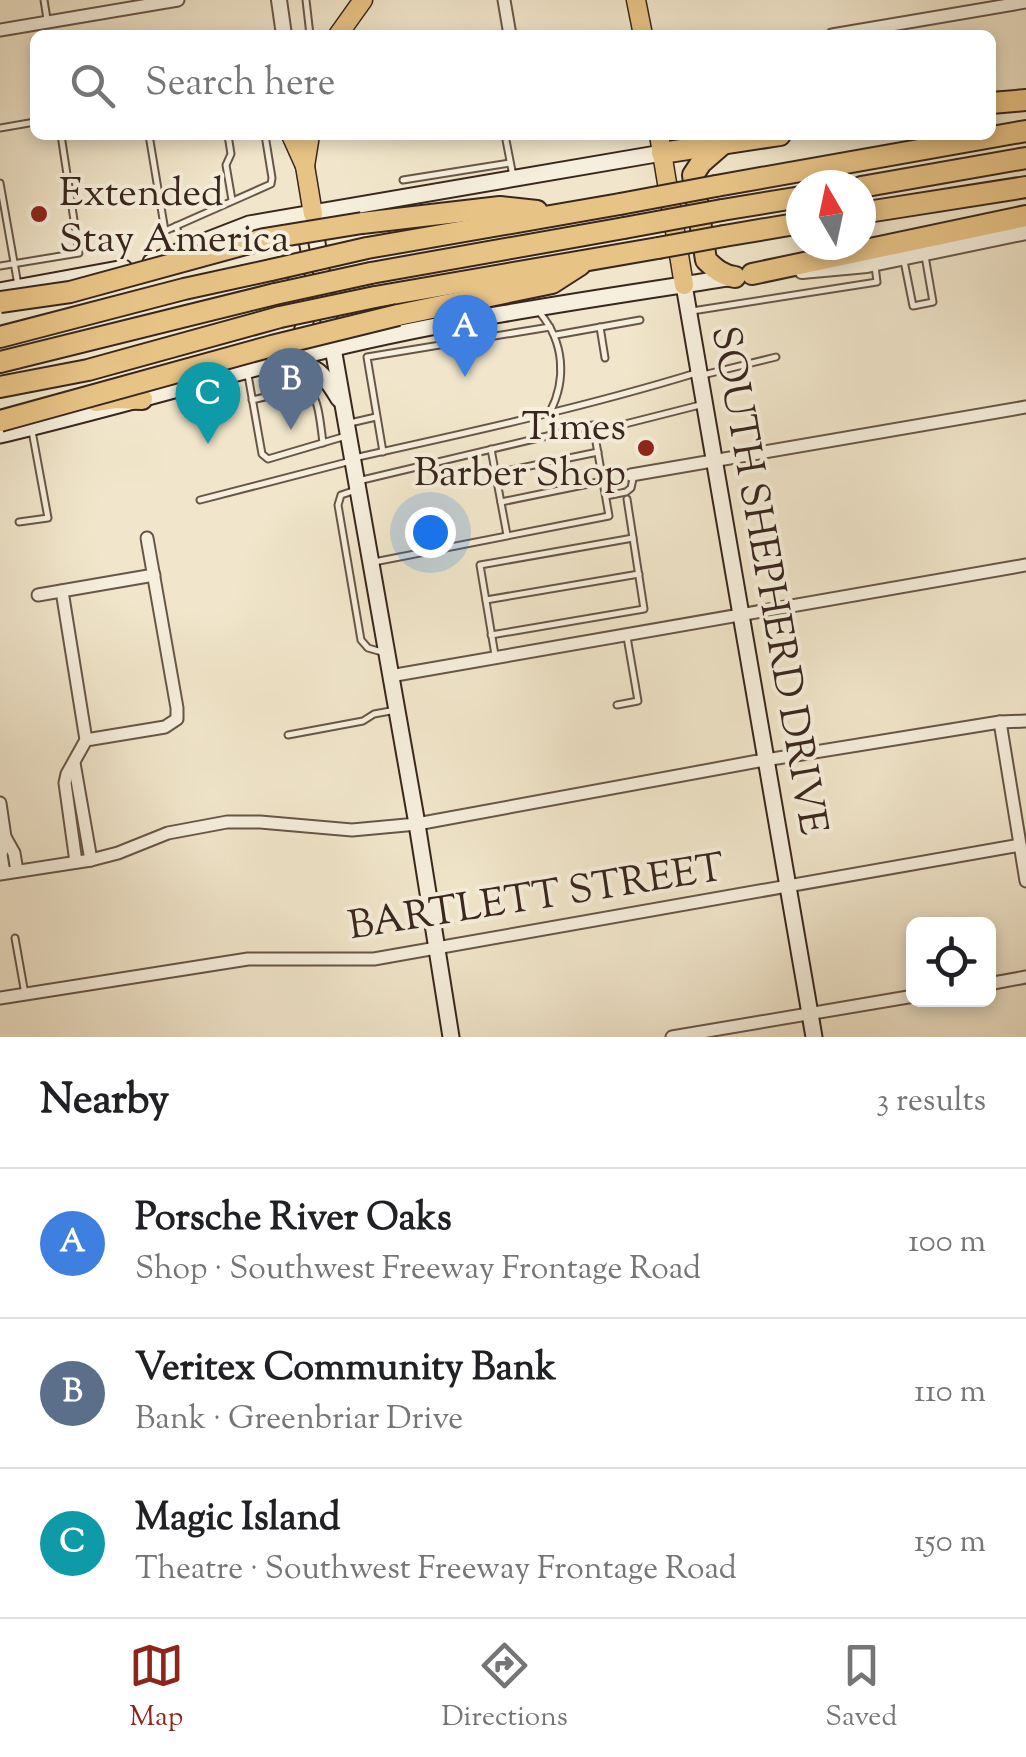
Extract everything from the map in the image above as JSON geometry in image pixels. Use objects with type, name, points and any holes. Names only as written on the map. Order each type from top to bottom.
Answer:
[{"type":"highway","points":[[996,103],[1026,100]]},
{"type":"highway","points":[[996,136],[1026,131]]},
{"type":"highway","points":[[661,144],[745,140]]},
{"type":"highway","points":[[0,338],[184,289],[366,248],[975,140]]},
{"type":"highway","points":[[724,143],[693,175],[706,260],[725,275],[744,276],[1026,216]]},
{"type":"highway","points":[[876,185],[1026,158]]},
{"type":"highway","points":[[876,212],[1026,187]]},
{"type":"highway","points":[[0,362],[371,273],[786,199]]},
{"type":"highway","points":[[0,305],[122,280],[264,239],[362,222],[500,207],[559,214]]},
{"type":"highway","points":[[0,387],[88,370],[280,317],[375,296],[786,226]]},
{"type":"highway","points":[[0,418],[398,315],[552,283],[591,259]]},
{"type":"highway","points":[[0,305],[75,289],[152,262]]},
{"type":"highway","points":[[0,418],[115,398],[142,399]]},
{"type":"main road","points":[[636,0],[642,30]]},
{"type":"main road","points":[[341,30],[356,2]]},
{"type":"main road","points":[[294,140],[306,166]]},
{"type":"main road","points":[[309,140],[306,166],[333,348],[452,1037]]},
{"type":"main road","points":[[0,291],[152,262],[249,224],[661,144]]},
{"type":"main road","name":"SOUTH SHEPHERD DRIVE","points":[[661,144],[814,1037]]},
{"type":"main road","points":[[214,236],[247,230],[273,231],[291,247],[305,324],[297,347],[274,363]]},
{"type":"main road","points":[[0,435],[333,348],[537,308],[744,276]]},
{"type":"main road","points":[[274,363],[312,366],[324,375],[344,406]]},
{"type":"street","points":[[279,0],[283,30]]},
{"type":"street","points":[[504,0],[509,30]]},
{"type":"street","points":[[0,30],[171,1]]},
{"type":"street","points":[[861,30],[1026,2]]},
{"type":"street","points":[[744,276],[874,264],[1026,232]]},
{"type":"street","points":[[632,475],[1026,407]]},
{"type":"street","points":[[86,740],[165,726],[176,719],[147,538]]},
{"type":"street","points":[[390,676],[1026,565]]},
{"type":"street","points":[[38,596],[154,576]]},
{"type":"street","points":[[62,591],[86,740],[64,783],[76,862]]},
{"type":"street","points":[[0,804],[5,837],[14,853],[7,873],[91,860],[168,833],[227,822],[352,830],[416,824],[768,760],[1026,721]]},
{"type":"street","points":[[1000,722],[1026,880]]},
{"type":"street","points":[[74,763],[91,860]]},
{"type":"street","points":[[68,815],[83,812]]},
{"type":"street","name":"BARTLETT STREET","points":[[0,998],[248,959],[374,959],[1020,846]]},
{"type":"street","points":[[996,983],[1026,977]]},
{"type":"street","points":[[672,1037],[906,997]]},
{"type":"lane","points":[[44,0],[48,22]]},
{"type":"lane","points":[[306,0],[309,30]]},
{"type":"lane","points":[[0,128],[30,123]]},
{"type":"lane","points":[[0,266],[80,252],[61,140]]},
{"type":"lane","points":[[149,140],[165,231],[270,184],[266,140]]},
{"type":"lane","points":[[229,140],[232,154],[226,165],[232,201]]},
{"type":"lane","points":[[402,180],[512,170],[506,140]]},
{"type":"lane","points":[[0,183],[18,288]]},
{"type":"lane","points":[[176,226],[183,248]]},
{"type":"lane","points":[[904,258],[913,306],[933,302],[924,253]]},
{"type":"lane","points":[[688,312],[877,282],[874,264]]},
{"type":"lane","points":[[537,308],[556,335],[562,372],[558,397],[550,412]]},
{"type":"lane","points":[[556,335],[640,320]]},
{"type":"lane","points":[[382,452],[366,358],[550,327]]},
{"type":"lane","points":[[600,327],[606,358]]},
{"type":"lane","points":[[200,500],[776,357]]},
{"type":"lane","points":[[247,370],[262,454],[268,459],[323,443],[376,417]]},
{"type":"lane","points":[[252,400],[302,389],[311,391],[318,405],[323,443]]},
{"type":"lane","points":[[621,425],[704,404]]},
{"type":"lane","points":[[370,562],[609,516],[593,425],[358,485],[340,495],[338,506],[361,640],[368,648],[386,653]]},
{"type":"lane","points":[[19,522],[48,518],[31,428]]},
{"type":"lane","points":[[491,449],[507,536]]},
{"type":"lane","points":[[496,473],[598,452]]},
{"type":"lane","points":[[606,496],[631,488],[632,475]]},
{"type":"lane","points":[[501,502],[603,481]]},
{"type":"lane","points":[[492,635],[644,609],[626,499]]},
{"type":"lane","points":[[495,658],[480,565],[633,538]]},
{"type":"lane","points":[[486,600],[639,574]]},
{"type":"lane","points":[[616,704],[638,701],[627,634]]},
{"type":"lane","points":[[288,735],[363,721],[396,710]]},
{"type":"lane","points":[[15,938],[24,994]]},
{"type":"place","name":"Extended Stay America","points":[[39,214]]},
{"type":"place","name":"Porsche River Oaks","points":[[465,377]]},
{"type":"place","name":"Veritex Community Bank","points":[[291,430]]},
{"type":"place","name":"Magic Island","points":[[208,444]]},
{"type":"place","name":"Times Barber Shop","points":[[646,448]]}]
